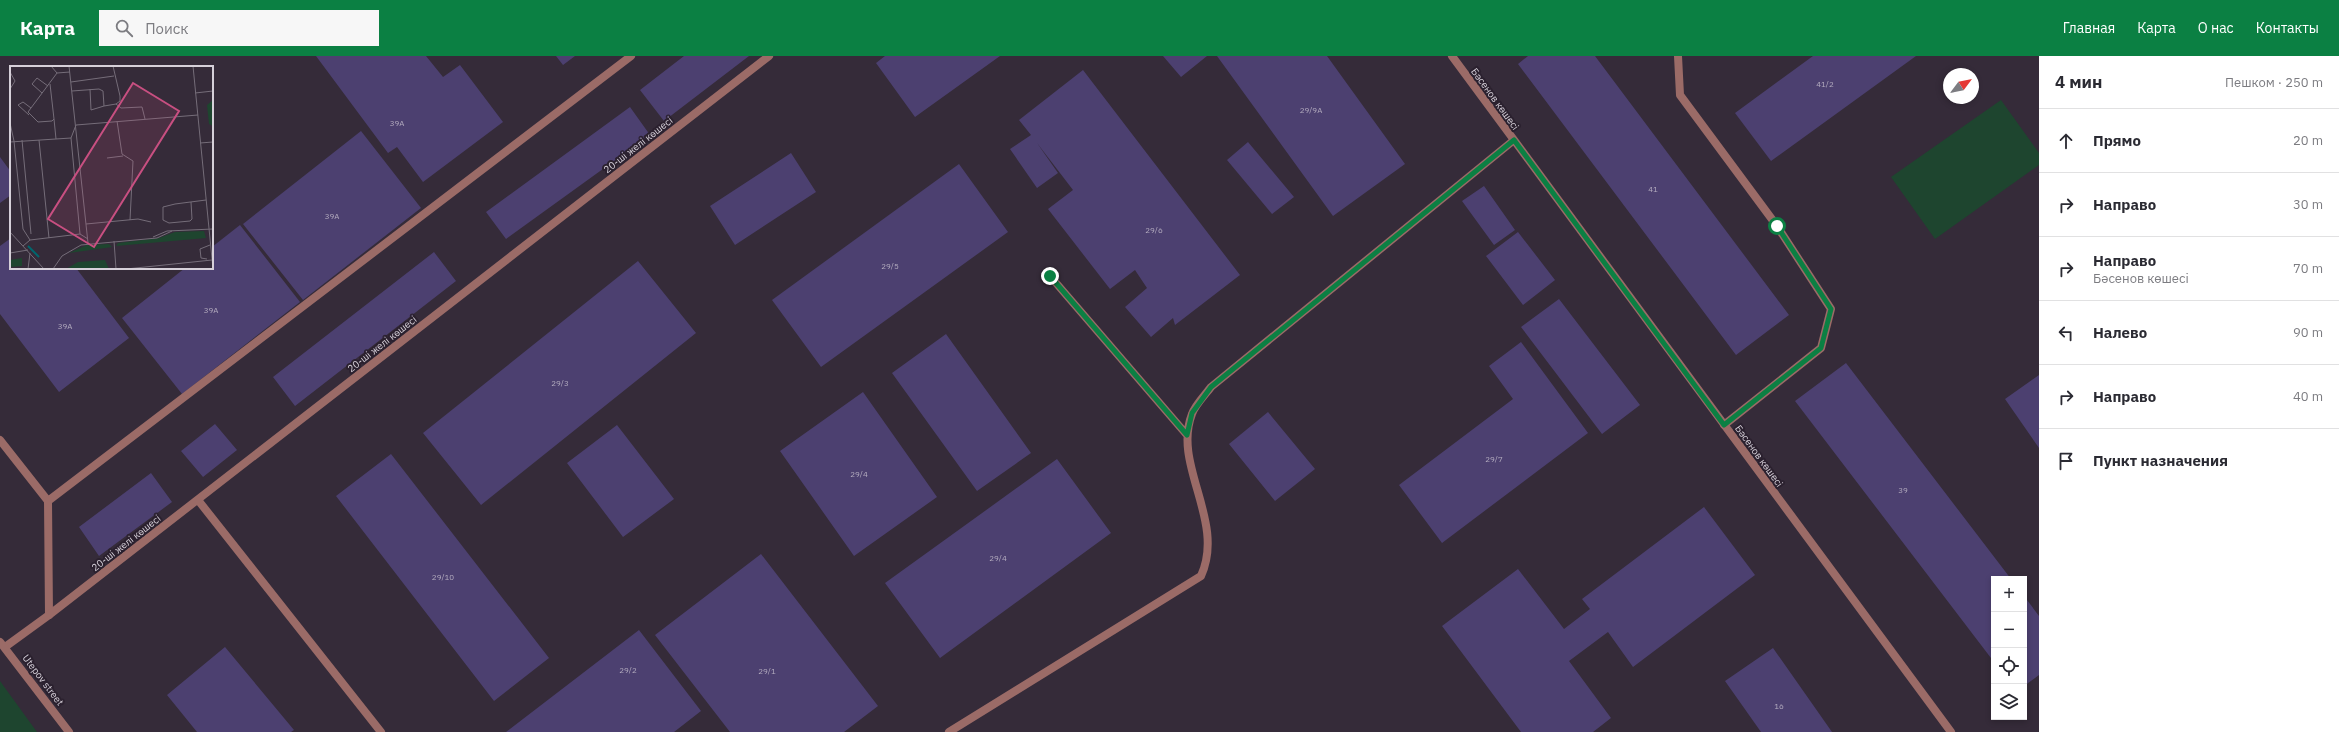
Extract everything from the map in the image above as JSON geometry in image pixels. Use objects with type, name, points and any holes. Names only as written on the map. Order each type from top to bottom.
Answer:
[{"type":"street","points":[[48,501],[631,56]]},
{"type":"street","name":"20-ші желі көшесі","points":[[3,644],[49,615],[769,56]]},
{"type":"street","name":"Бәсенов көшесі","points":[[1452,56],[1951,732]]},
{"type":"street","points":[[1678,56],[1680,95],[1777,226],[1831,309],[1821,348],[1724,425]]},
{"type":"street","points":[[949,732],[1201,576],[1207,562],[1208,530],[1195,478],[1187,435],[1192,413],[1211,387],[1514,140]]},
{"type":"street","points":[[1050,276],[1187,435]]},
{"type":"street","points":[[0,440],[48,501],[49,615]]},
{"type":"street","points":[[198,500],[381,732]]},
{"type":"street","name":"Utepov street","points":[[3,644],[69,732]]},
{"type":"green space","points":[[2001,100],[2039,153],[2039,165],[1935,239],[1891,177]]},
{"type":"green space","points":[[0,681],[37,732],[0,732]]},
{"type":"building","points":[[316,56],[426,56],[443,77],[460,65],[503,122],[423,182],[397,147],[388,153]]},
{"type":"building","points":[[556,56],[575,56],[563,65]]},
{"type":"building","points":[[684,56],[749,56],[664,121],[640,90]]},
{"type":"building","points":[[885,56],[1000,56],[915,117],[876,63]]},
{"type":"building","points":[[1163,56],[1207,56],[1181,77]]},
{"type":"building","points":[[1217,56],[1327,56],[1405,164],[1333,216]]},
{"type":"building","points":[[1528,56],[1595,56],[1789,315],[1736,355],[1518,64]]},
{"type":"building","points":[[1813,56],[1916,56],[1771,161],[1735,113]]},
{"type":"building","points":[[1083,70],[1240,275],[1175,325],[1173,318],[1151,337],[1125,307],[1147,288],[1135,270],[1110,289],[1048,209],[1073,190],[1037,143],[1058,173],[1037,188],[1010,149],[1031,135],[1019,120]]},
{"type":"building","points":[[630,107],[650,135],[506,239],[486,212]]},
{"type":"building","points":[[361,131],[421,208],[303,300],[243,224]]},
{"type":"building","points":[[1248,142],[1294,197],[1272,214],[1227,160]]},
{"type":"building","points":[[791,153],[816,192],[735,245],[710,206]]},
{"type":"building","points":[[0,157],[10,171],[10,196],[0,203]]},
{"type":"building","points":[[959,164],[1008,232],[821,367],[772,300]]},
{"type":"building","points":[[1484,186],[1515,230],[1494,245],[1462,201]]},
{"type":"building","points":[[240,225],[300,302],[182,394],[122,318],[184,269],[213,269],[213,246]]},
{"type":"building","points":[[1518,232],[1555,280],[1523,305],[1486,256]]},
{"type":"building","points":[[10,239],[10,269],[77,269],[129,338],[59,392],[0,314],[0,246]]},
{"type":"building","points":[[434,252],[456,281],[295,406],[273,377]]},
{"type":"building","points":[[638,261],[696,333],[481,505],[423,433]]},
{"type":"building","points":[[1559,299],[1640,405],[1602,434],[1521,327]]},
{"type":"building","points":[[946,334],[1031,453],[977,491],[892,373]]},
{"type":"building","points":[[1521,342],[1588,433],[1442,543],[1399,485],[1513,399],[1489,366]]},
{"type":"building","points":[[1846,363],[2009,576],[1991,576],[1991,658],[1795,401]]},
{"type":"building","points":[[2039,375],[2039,448],[2005,399]]},
{"type":"building","points":[[863,392],[937,497],[854,556],[780,451]]},
{"type":"building","points":[[1268,412],[1315,469],[1275,501],[1229,444]]},
{"type":"building","points":[[215,424],[237,450],[203,477],[181,451]]},
{"type":"building","points":[[617,425],[674,499],[623,537],[567,463]]},
{"type":"building","points":[[391,454],[549,658],[494,701],[336,496]]},
{"type":"building","points":[[1057,459],[1111,533],[940,658],[885,583]]},
{"type":"building","points":[[151,473],[172,502],[99,556],[79,527]]},
{"type":"building","points":[[1704,507],[1755,575],[1633,667],[1608,632],[1569,661],[1611,718],[1593,732],[1521,732],[1442,626],[1518,569],[1564,629],[1590,609],[1582,599]]},
{"type":"building","points":[[761,554],[878,706],[844,732],[730,732],[655,635]]},
{"type":"building","points":[[2027,600],[2039,616],[2039,675],[2027,684]]},
{"type":"building","points":[[639,630],[701,711],[674,732],[506,732]]},
{"type":"building","points":[[225,647],[294,730],[291,732],[197,732],[167,695]]},
{"type":"building","points":[[1773,648],[1832,732],[1761,732],[1725,681]]},
{"type":"route","points":[[1050,276],[1187,435],[1192,413],[1211,387],[1514,140],[1724,425],[1821,348],[1831,309],[1777,226]]}]
